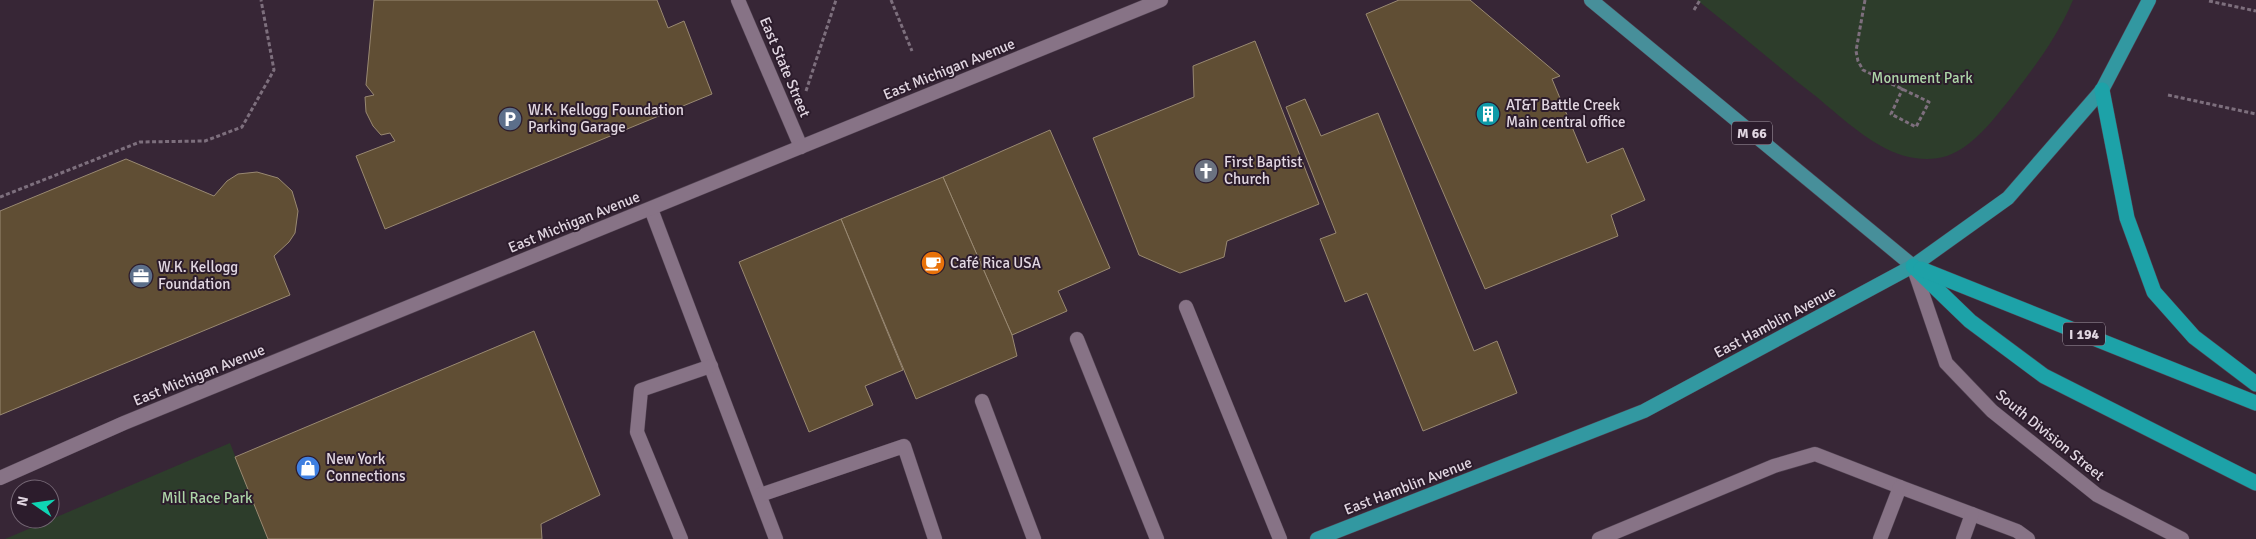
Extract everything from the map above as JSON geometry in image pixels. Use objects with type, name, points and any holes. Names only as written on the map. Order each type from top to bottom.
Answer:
[{"type":"highway","name":"East Hamblin Avenue","points":[[1317,539],[1644,411],[1913,266],[2008,198],[2102,90],[2149,0]]},
{"type":"highway","points":[[2102,90],[2127,218],[2154,292],[2194,337],[2256,384]]},
{"type":"highway","name":"I 194","points":[[1913,266],[2256,404]]},
{"type":"highway","points":[[1913,266],[1970,321],[2044,376],[2256,483]]},
{"type":"main road","name":"M 66","points":[[1591,0],[1913,266]]},
{"type":"street","name":"East State Street","points":[[738,0],[801,147]]},
{"type":"street","name":"East Michigan Avenue","points":[[0,478],[124,423],[1161,0]]},
{"type":"street","points":[[651,209],[776,539]]},
{"type":"street","name":"South Division Street","points":[[1913,266],[1946,363],[1992,412],[2098,495],[2182,539]]},
{"type":"street","points":[[1186,307],[1280,539]]},
{"type":"street","points":[[1077,339],[1157,539]]},
{"type":"street","points":[[681,539],[637,432],[641,390],[711,366]]},
{"type":"street","points":[[982,401],[1034,539]]},
{"type":"street","points":[[760,495],[904,446],[935,539]]},
{"type":"street","points":[[1598,539],[1774,466],[1815,454],[2017,531],[2028,539]]},
{"type":"street","points":[[1880,539],[1900,487]]},
{"type":"street","points":[[1963,539],[1972,514]]},
{"type":"path","points":[[0,197],[140,142],[205,141],[242,127],[274,70],[261,0]]},
{"type":"path","points":[[804,96],[836,0]]},
{"type":"path","points":[[891,0],[912,51]]},
{"type":"path","points":[[1694,10],[1700,0]]},
{"type":"path","points":[[1865,0],[1856,51],[1858,61],[1863,70],[1903,88],[1929,102],[1916,127],[1891,114],[1903,88]]},
{"type":"path","points":[[2210,1],[2256,12]]},
{"type":"path","points":[[2168,95],[2256,114]]},
{"type":"green space","name":"Monument Park","points":[[1697,0],[2073,0],[2045,51],[2019,87],[1974,140],[1947,156],[1921,159],[1904,156],[1881,146],[1848,124]]},
{"type":"green space","name":"Mill Race Park","points":[[230,443],[268,539],[5,539],[28,529],[60,529],[60,516]]},
{"type":"building","name":"W.K. Kellogg Foundation Parking Garage","points":[[374,0],[657,0],[668,28],[684,21],[712,94],[385,229],[356,156],[395,141],[390,133],[381,135],[373,126],[366,112],[365,97],[374,95],[366,85]]},
{"type":"building","name":"AT&T Battle Creek Main central office","points":[[1399,0],[1470,0],[1560,76],[1552,79],[1587,163],[1623,148],[1645,200],[1611,215],[1618,236],[1485,289],[1366,14]]},
{"type":"building","name":"First Baptist Church","points":[[1255,41],[1319,204],[1227,241],[1224,257],[1180,273],[1139,255],[1093,138],[1194,97],[1193,66]]},
{"type":"building","points":[[1305,99],[1321,136],[1378,113],[1474,351],[1497,341],[1517,393],[1423,431],[1367,293],[1345,302],[1320,239],[1336,233],[1286,107]]},
{"type":"building","points":[[1050,130],[1110,268],[1058,291],[1067,311],[1012,335],[943,177]]},
{"type":"building","name":"W.K. Kellogg Foundation","points":[[126,159],[214,196],[227,181],[238,174],[257,172],[278,178],[292,191],[298,211],[295,233],[289,242],[274,256],[290,295],[0,415],[0,211]]},
{"type":"building","points":[[943,177],[1012,335],[1017,356],[916,399],[841,219]]},
{"type":"building","points":[[841,219],[903,370],[865,386],[873,405],[809,432],[739,262]]},
{"type":"building","points":[[534,331],[600,495],[541,524],[542,539],[268,539],[235,457]]},
{"type":"place","name":"AT&T Battle Creek Main central office","points":[[1488,114]]},
{"type":"place","name":"W.K. Kellogg Foundation Parking Garage","points":[[510,119]]},
{"type":"place","name":"First Baptist Church","points":[[1206,171]]},
{"type":"place","name":"Café Rica USA","points":[[933,263]]},
{"type":"place","name":"W.K. Kellogg Foundation","points":[[141,276]]},
{"type":"place","name":"New York Connections","points":[[308,468]]}]
